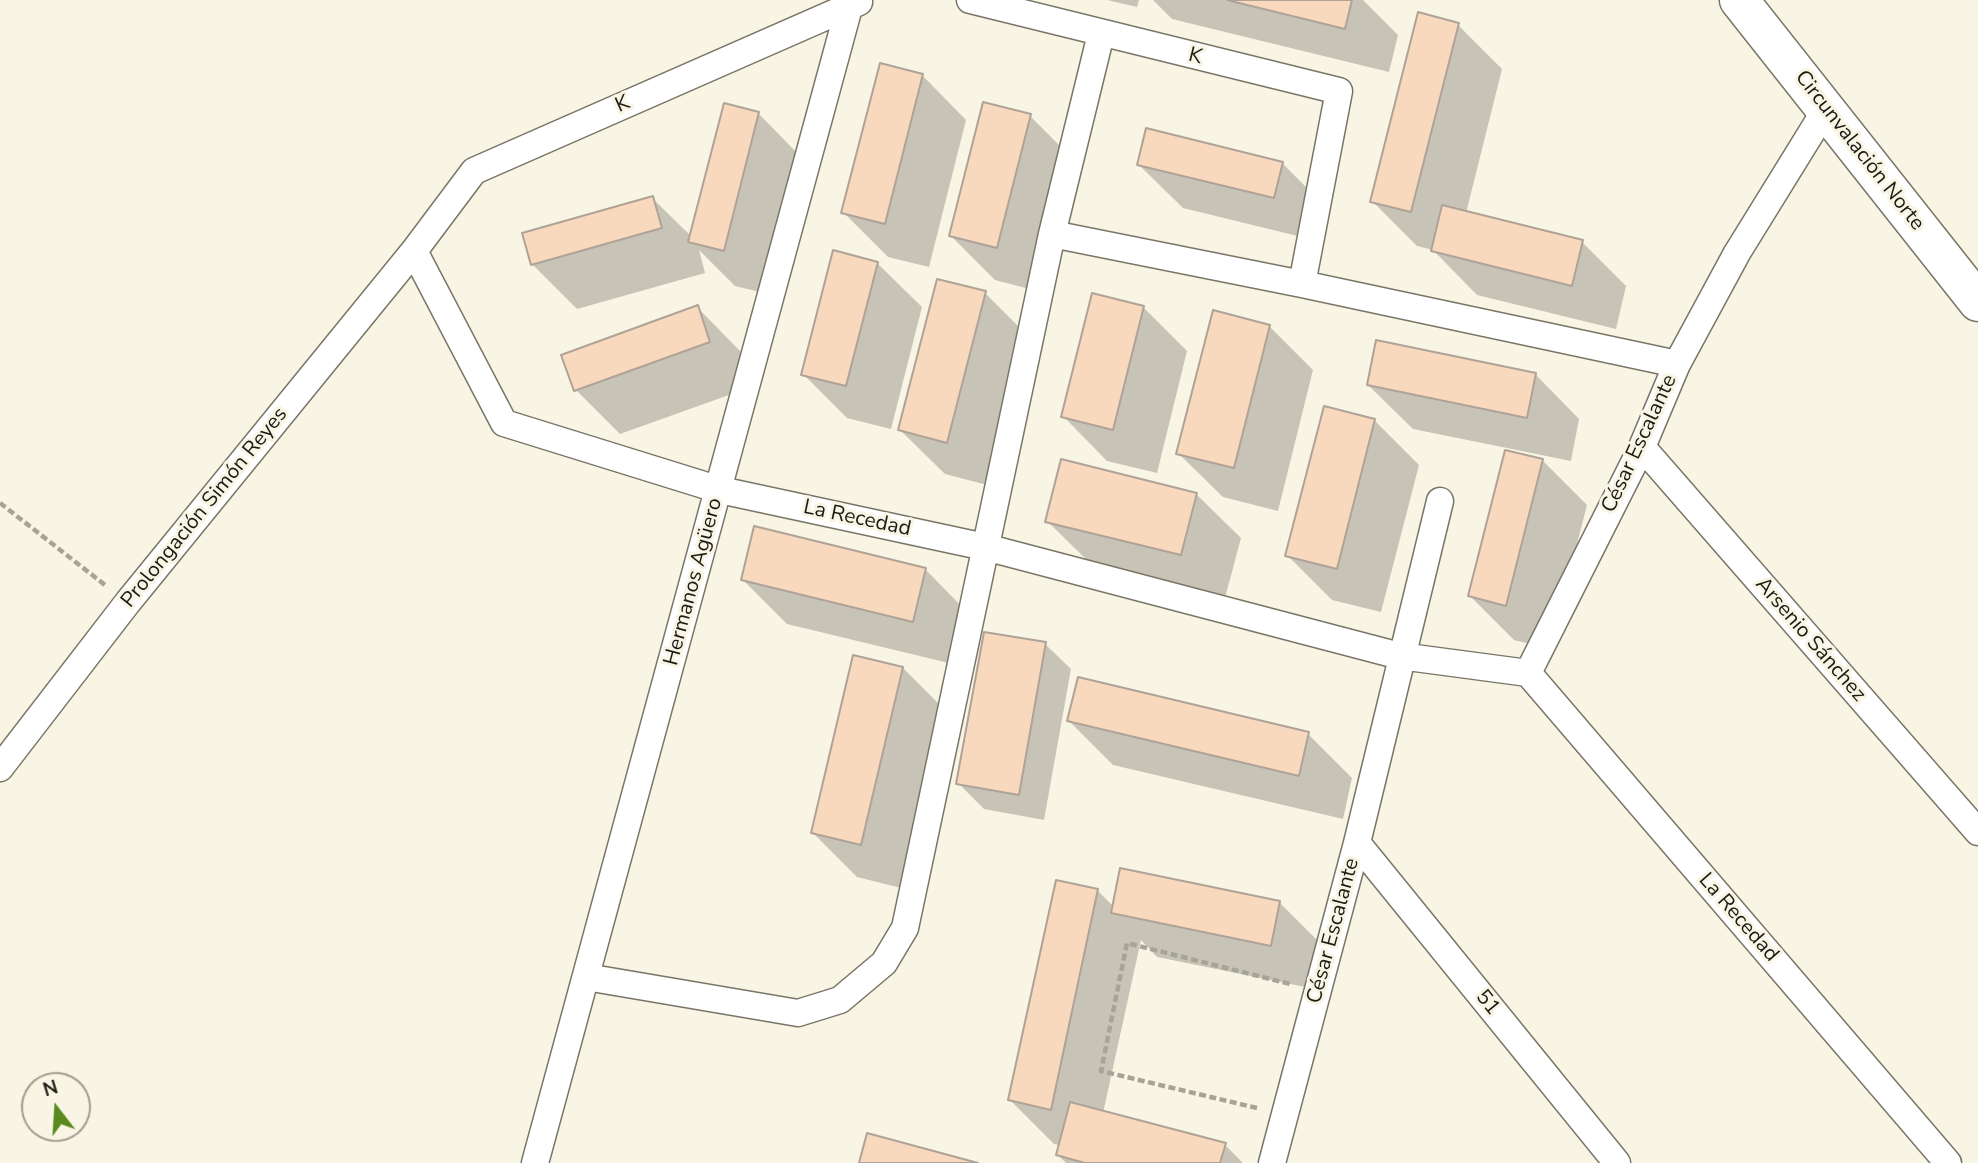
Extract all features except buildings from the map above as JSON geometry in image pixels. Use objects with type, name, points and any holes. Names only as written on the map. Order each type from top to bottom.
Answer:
[{"type":"street","name":"K","points":[[970,0],[1339,91],[1302,284]]},
{"type":"street","name":"Circunvalación Norte","points":[[1739,0],[1978,302]]},
{"type":"street","name":"K","points":[[414,251],[474,171],[855,2]]},
{"type":"street","name":"Hermanos Agüero","points":[[536,1163],[855,2]]},
{"type":"street","points":[[586,977],[798,1013],[840,1000],[884,963],[905,928],[1052,234],[1101,34]]},
{"type":"street","name":"César Escalante","points":[[1528,673],[1642,447],[1677,364],[1737,253],[1826,108]]},
{"type":"street","points":[[1052,234],[1677,364]]},
{"type":"street","name":"La Recedad","points":[[414,251],[504,423],[720,490],[985,547],[1400,656]]},
{"type":"street","name":"Prolongación Simón Reyes","points":[[0,768],[128,602],[414,251]]},
{"type":"street","name":"Arsenio Sánchez","points":[[1642,447],[1978,832]]},
{"type":"street","name":"César Escalante","points":[[1272,1163],[1357,842],[1400,656],[1440,501]]},
{"type":"street","points":[[1400,656],[1528,673]]},
{"type":"street","name":"La Recedad","points":[[1528,673],[1948,1163]]},
{"type":"street","name":"51","points":[[1357,842],[1617,1163]]},
{"type":"path","points":[[0,503],[128,602]]},
{"type":"path","points":[[1285,1114],[1101,1071],[1128,943],[1318,990]]}]
